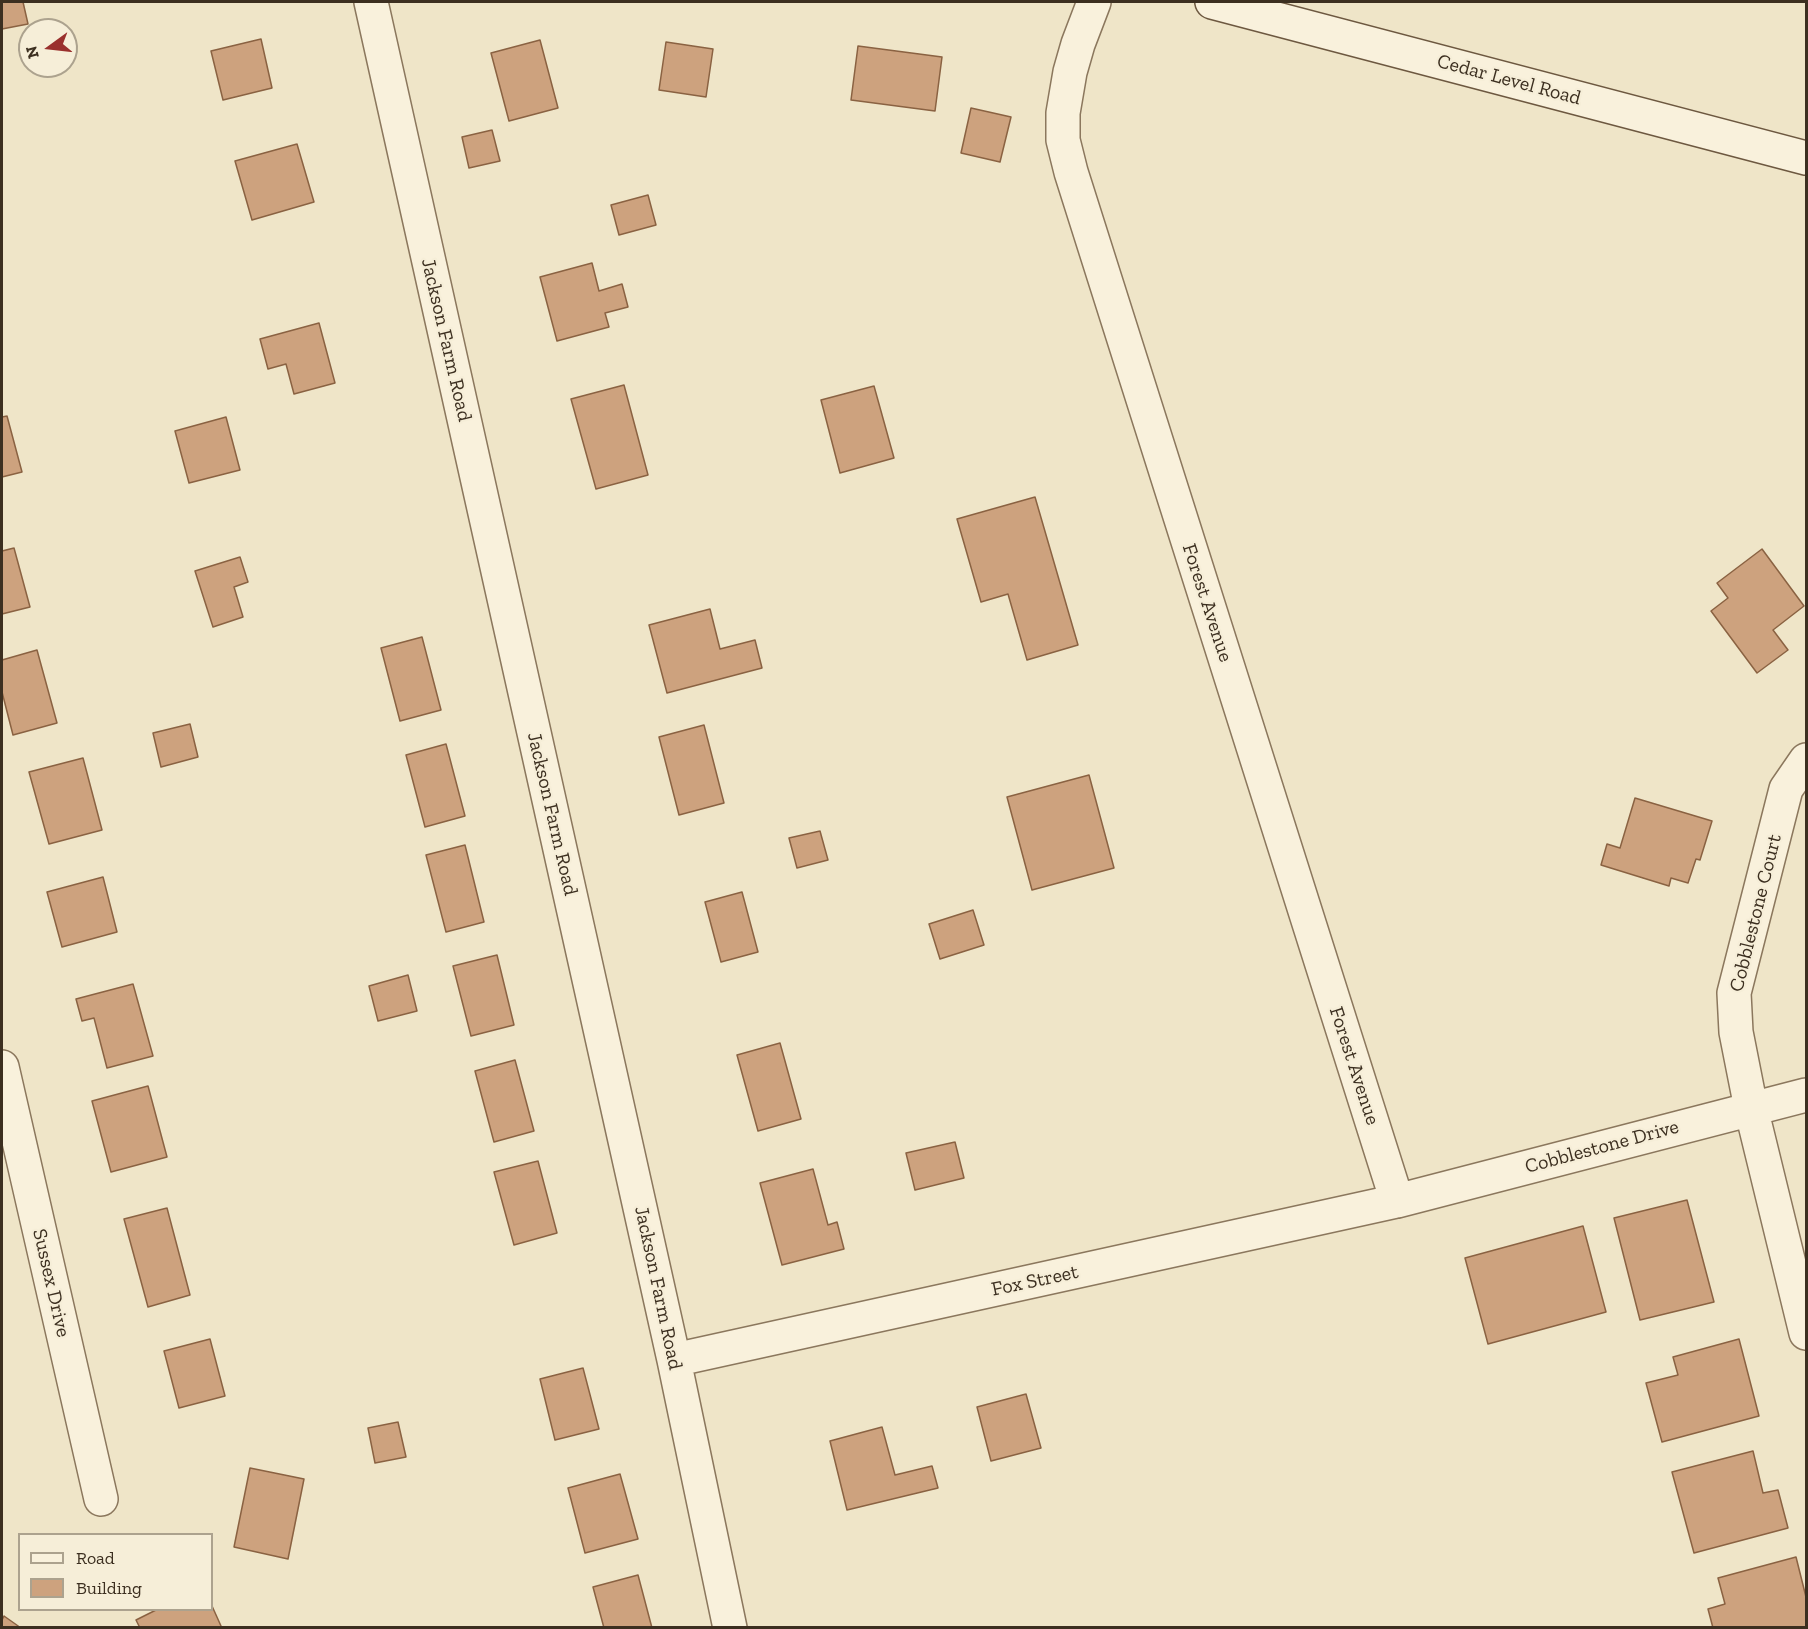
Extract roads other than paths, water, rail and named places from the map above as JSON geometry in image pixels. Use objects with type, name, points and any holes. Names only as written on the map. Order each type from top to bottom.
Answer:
[{"type":"street","name":"Jackson Farm Road","points":[[370,2],[674,1360],[730,1628]]},
{"type":"street","name":"Forest Avenue","points":[[1094,2],[1072,63],[1063,113],[1064,140],[1071,172],[1397,1201]]},
{"type":"street","name":"Cedar Level Road","points":[[1212,2],[1806,158]]},
{"type":"street","name":"Cobblestone Court","points":[[1806,760],[1786,789],[1734,993],[1736,1032],[1751,1108],[1806,1333]]},
{"type":"street","name":"Sussex Drive","points":[[2,1067],[101,1499]]},
{"type":"street","name":"Cobblestone Drive","points":[[1397,1201],[1806,1095]]},
{"type":"street","name":"Fox Street","points":[[674,1360],[1397,1201]]}]
